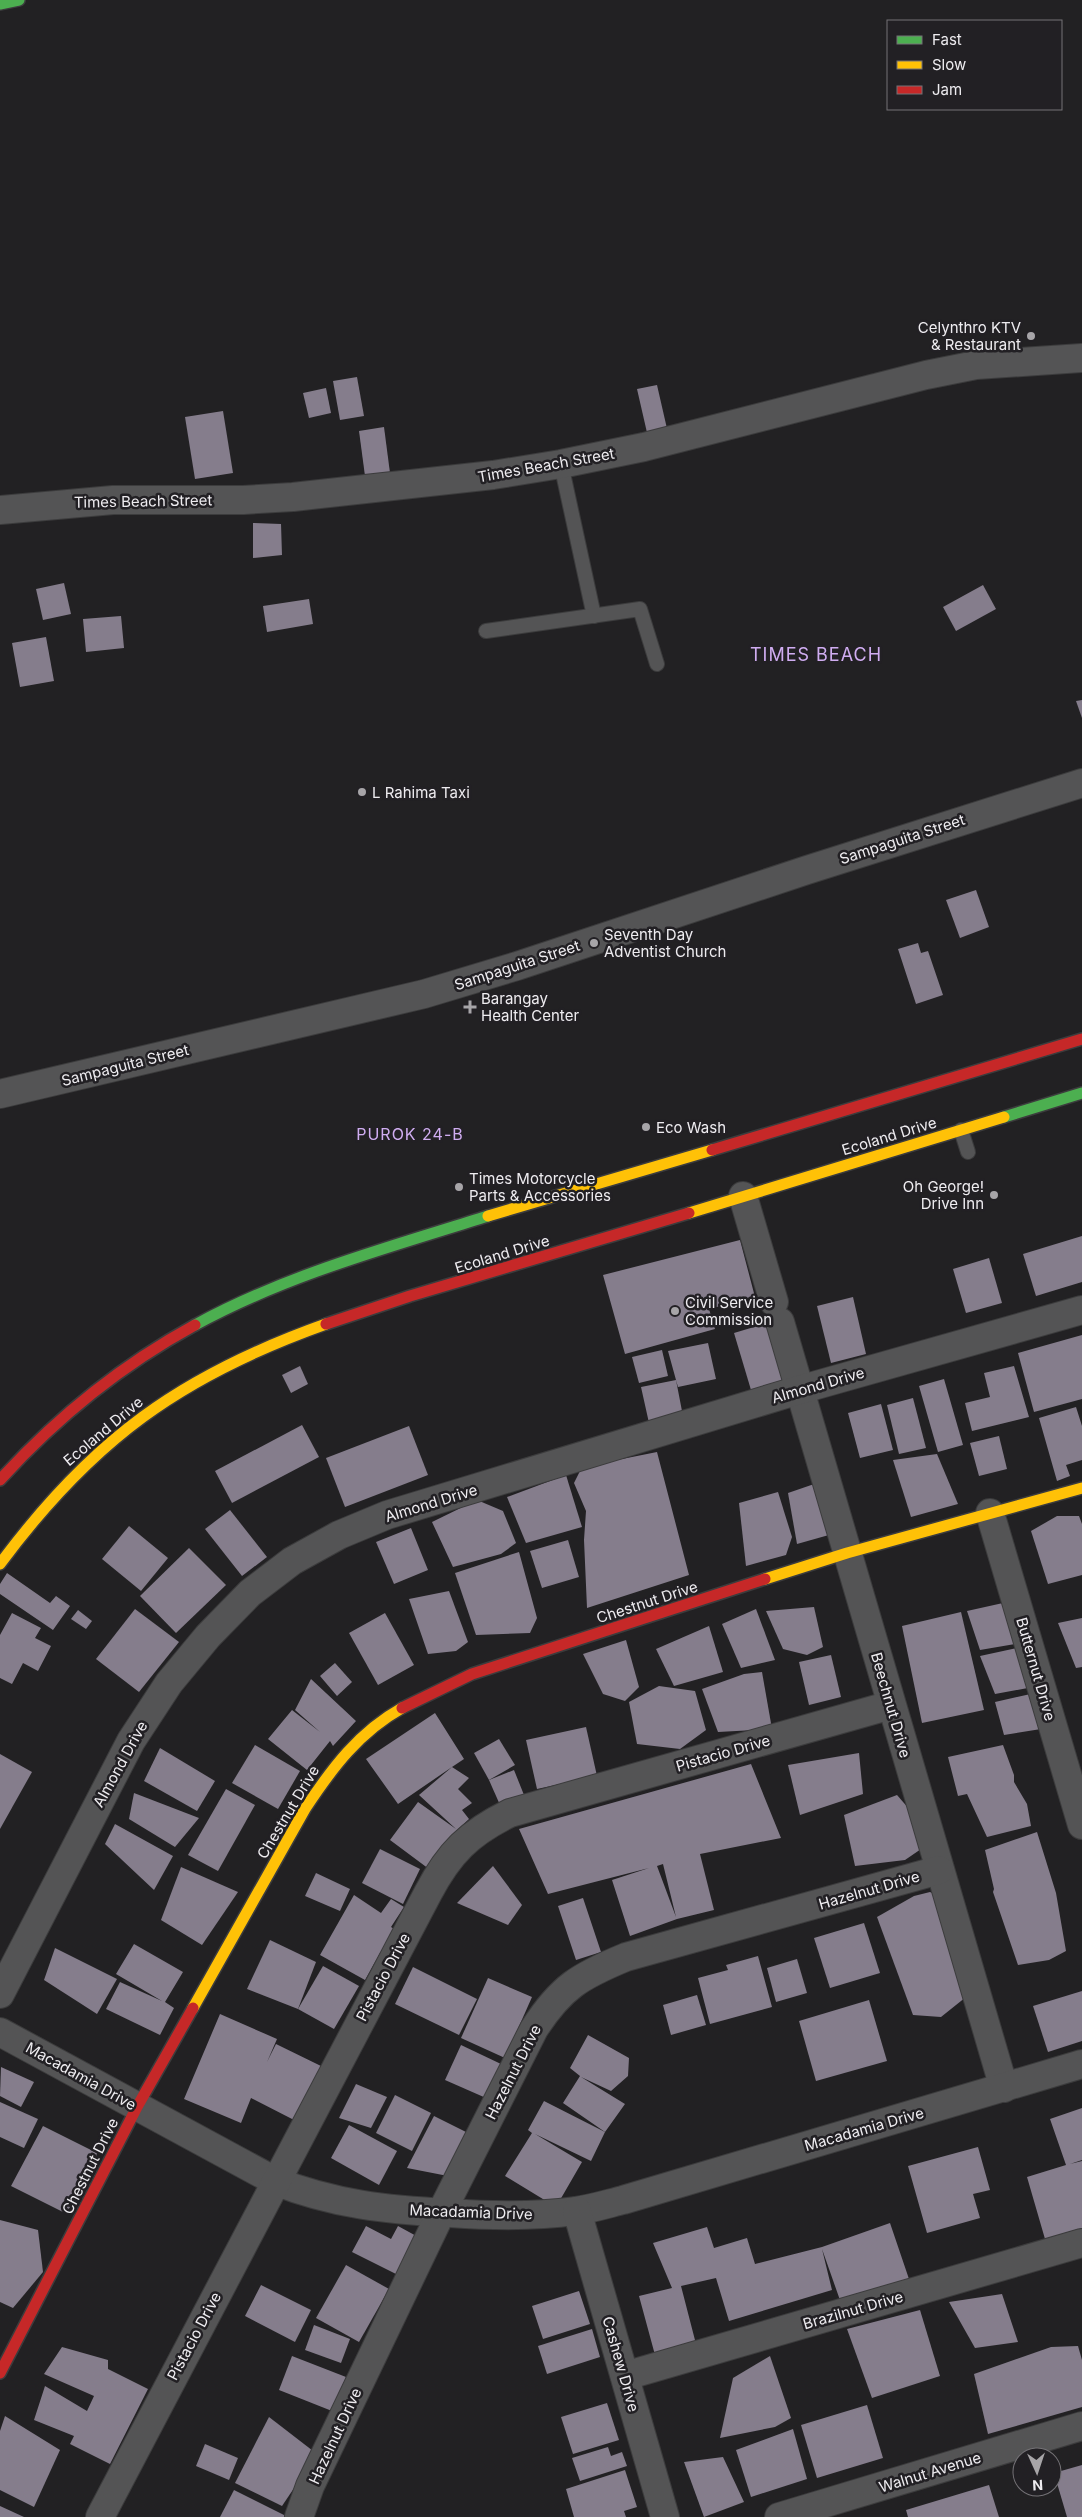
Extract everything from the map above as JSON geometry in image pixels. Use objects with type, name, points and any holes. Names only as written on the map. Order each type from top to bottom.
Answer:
[{"type":"main road","points":[[0,4],[19,0]]},
{"type":"main road","points":[[0,1480],[39,1439],[71,1410],[134,1361],[186,1330],[256,1294],[445,1229],[1082,1039]]},
{"type":"main road","name":"Ecoland Drive","points":[[0,1564],[58,1488],[118,1434],[177,1393],[261,1349],[318,1327],[1082,1093]]},
{"type":"main road","name":"Chestnut Drive","points":[[0,2373],[137,2107],[305,1809],[330,1771],[356,1741],[394,1712],[432,1690],[472,1674],[847,1552],[1082,1488]]},
{"type":"street","name":"Times Beach Street","points":[[0,510],[113,500],[243,500],[293,497],[437,482],[561,464],[654,444],[926,375],[976,365],[1082,358]]},
{"type":"street","name":"Sampaguita Street","points":[[0,1094],[424,994],[517,966],[808,870],[1082,783]]},
{"type":"street","name":"Beechnut Drive","points":[[743,1196],[1004,2088]]},
{"type":"street","name":"Almond Drive","points":[[0,1994],[130,1741],[168,1683],[208,1636],[250,1593],[292,1561],[339,1535],[387,1515],[800,1390],[1082,1310]]},
{"type":"street","name":"Butternut Drive","points":[[990,1513],[1082,1825]]},
{"type":"street","name":"Pistacio Drive","points":[[100,2517],[441,1868],[458,1847],[484,1826],[510,1813],[891,1705]]},
{"type":"street","name":"Hazelnut Drive","points":[[299,2517],[310,2486],[441,2213],[534,2029],[549,2005],[568,1986],[593,1970],[626,1957],[940,1870]]},
{"type":"street","name":"Macadamia Drive","points":[[0,2032],[275,2181],[308,2194],[342,2203],[441,2213],[501,2216],[576,2211],[633,2197],[1082,2064]]},
{"type":"street","name":"Cashew Drive","points":[[576,2211],[665,2517]]},
{"type":"street","name":"Brazilnut Drive","points":[[625,2376],[1082,2243]]},
{"type":"street","name":"Walnut Avenue","points":[[778,2517],[1082,2426]]},
{"type":"lane","points":[[561,464],[594,616]]},
{"type":"lane","points":[[486,631],[640,609],[657,664]]},
{"type":"lane","points":[[961,1130],[968,1152]]},
{"type":"building","points":[[357,377],[364,416],[340,420],[333,381]]},
{"type":"building","points":[[657,385],[668,433],[648,437],[637,389]]},
{"type":"building","points":[[326,388],[331,413],[309,418],[303,393]]},
{"type":"building","points":[[223,411],[233,473],[195,479],[185,417]]},
{"type":"building","points":[[384,427],[390,473],[365,476],[359,431]]},
{"type":"building","points":[[253,523],[281,524],[282,555],[253,558]]},
{"type":"building","points":[[64,583],[71,614],[43,620],[36,589]]},
{"type":"building","points":[[983,585],[996,609],[956,631],[943,607]]},
{"type":"building","points":[[309,599],[313,624],[267,632],[263,606]]},
{"type":"building","points":[[121,616],[124,648],[86,652],[83,619]]},
{"type":"building","points":[[46,637],[54,681],[20,687],[12,643]]},
{"type":"building","points":[[1082,700],[1082,718],[1076,701]]},
{"type":"building","points":[[976,890],[989,927],[960,938],[946,900]]},
{"type":"building","points":[[918,943],[921,953],[928,951],[943,995],[916,1004],[898,949]]},
{"type":"building","points":[[1082,1236],[1082,1282],[1036,1296],[1023,1254]]},
{"type":"building","points":[[740,1240],[755,1297],[709,1309],[715,1329],[625,1354],[603,1275]]},
{"type":"building","points":[[989,1258],[1002,1303],[966,1313],[953,1269]]},
{"type":"building","points":[[853,1297],[866,1354],[831,1363],[817,1306]]},
{"type":"building","points":[[767,1323],[784,1380],[751,1390],[734,1333]]},
{"type":"building","points":[[1082,1335],[1082,1399],[1034,1412],[1018,1353]]},
{"type":"building","points":[[708,1343],[716,1379],[678,1387],[668,1351]]},
{"type":"building","points":[[662,1350],[668,1376],[639,1383],[632,1357]]},
{"type":"building","points":[[300,1366],[308,1384],[291,1393],[282,1375]]},
{"type":"building","points":[[1014,1366],[1029,1417],[972,1431],[965,1403],[990,1397],[984,1373]]},
{"type":"building","points":[[944,1379],[963,1445],[938,1452],[919,1386]]},
{"type":"building","points":[[676,1380],[682,1411],[649,1423],[641,1387]]},
{"type":"building","points":[[913,1398],[926,1448],[899,1454],[887,1405]]},
{"type":"building","points":[[881,1404],[893,1450],[860,1458],[848,1413]]},
{"type":"building","points":[[1076,1407],[1082,1426],[1082,1460],[1066,1465],[1070,1476],[1057,1481],[1039,1418]]},
{"type":"building","points":[[302,1425],[319,1457],[232,1503],[215,1471]]},
{"type":"building","points":[[409,1426],[428,1475],[345,1507],[326,1458]]},
{"type":"building","points":[[999,1436],[1007,1469],[979,1476],[970,1443]]},
{"type":"building","points":[[657,1452],[689,1575],[587,1608],[584,1540],[586,1511],[574,1483],[582,1467]]},
{"type":"building","points":[[937,1454],[958,1504],[911,1517],[893,1460]]},
{"type":"building","points":[[566,1475],[582,1527],[526,1543],[507,1497]]},
{"type":"building","points":[[820,1482],[836,1533],[797,1544],[788,1493]]},
{"type":"building","points":[[778,1492],[792,1537],[786,1555],[746,1566],[739,1503]]},
{"type":"building","points":[[477,1500],[503,1511],[516,1543],[501,1554],[453,1567],[432,1522]]},
{"type":"building","points":[[230,1510],[267,1557],[242,1576],[205,1529]]},
{"type":"building","points":[[1057,1516],[1079,1516],[1082,1524],[1082,1575],[1048,1584],[1031,1531]]},
{"type":"building","points":[[129,1526],[168,1558],[141,1591],[102,1559]]},
{"type":"building","points":[[411,1528],[428,1570],[394,1584],[376,1542]]},
{"type":"building","points":[[568,1540],[579,1577],[542,1588],[530,1551]]},
{"type":"building","points":[[189,1548],[226,1585],[176,1633],[140,1596]]},
{"type":"building","points":[[519,1552],[537,1618],[530,1633],[476,1635],[455,1573]]},
{"type":"building","points":[[7,1573],[50,1603],[56,1596],[70,1606],[53,1630],[0,1594],[0,1584]]},
{"type":"building","points":[[449,1591],[468,1642],[456,1651],[428,1654],[409,1599]]},
{"type":"building","points":[[1003,1603],[1021,1643],[980,1650],[967,1611]]},
{"type":"building","points":[[814,1607],[823,1647],[807,1655],[783,1649],[766,1611]]},
{"type":"building","points":[[135,1609],[179,1642],[139,1692],[96,1659]]},
{"type":"building","points":[[756,1609],[775,1660],[741,1668],[722,1624]]},
{"type":"building","points":[[78,1610],[92,1621],[86,1629],[71,1619]]},
{"type":"building","points":[[961,1612],[984,1710],[922,1723],[902,1626]]},
{"type":"building","points":[[12,1613],[41,1628],[35,1638],[51,1646],[38,1671],[23,1663],[12,1684],[0,1678],[0,1635]]},
{"type":"building","points":[[385,1613],[414,1665],[378,1685],[349,1633]]},
{"type":"building","points":[[1082,1618],[1082,1667],[1076,1668],[1058,1623]]},
{"type":"building","points":[[709,1626],[723,1672],[674,1686],[656,1649]]},
{"type":"building","points":[[626,1640],[639,1687],[625,1701],[603,1694],[583,1654]]},
{"type":"building","points":[[1021,1647],[1033,1687],[995,1694],[980,1656]]},
{"type":"building","points":[[831,1655],[841,1697],[809,1705],[799,1662]]},
{"type":"building","points":[[335,1663],[352,1682],[337,1696],[320,1676]]},
{"type":"building","points":[[762,1672],[772,1729],[718,1732],[702,1689],[744,1674]]},
{"type":"building","points":[[311,1679],[356,1721],[333,1746],[330,1741],[307,1770],[268,1739],[292,1710],[320,1732],[295,1710]]},
{"type":"building","points":[[659,1686],[695,1691],[706,1730],[680,1749],[637,1744],[629,1702]]},
{"type":"building","points":[[1035,1693],[1041,1729],[1004,1735],[995,1702]]},
{"type":"building","points":[[435,1713],[464,1759],[398,1804],[366,1759]]},
{"type":"building","points":[[586,1727],[597,1776],[537,1789],[526,1740]]},
{"type":"building","points":[[499,1739],[515,1765],[489,1780],[474,1753]]},
{"type":"building","points":[[255,1745],[300,1771],[278,1809],[232,1783]]},
{"type":"building","points":[[1003,1745],[1014,1775],[1014,1782],[1027,1804],[1031,1826],[987,1837],[967,1794],[958,1796],[948,1757]]},
{"type":"building","points":[[160,1748],[215,1781],[197,1811],[144,1781]]},
{"type":"building","points":[[859,1753],[863,1794],[800,1815],[788,1765]]},
{"type":"building","points":[[0,1754],[32,1772],[0,1829]]},
{"type":"building","points":[[751,1764],[781,1838],[700,1854],[714,1910],[677,1919],[630,1936],[612,1880],[649,1868],[548,1894],[519,1829]],"holes":[[[663,1864],[676,1917],[657,1866]]]},
{"type":"building","points":[[452,1767],[469,1778],[458,1789],[472,1803],[462,1810],[469,1819],[457,1830],[429,1869],[390,1840],[418,1802],[456,1829],[419,1795]]},
{"type":"building","points":[[514,1770],[524,1795],[500,1805],[489,1780]]},
{"type":"building","points":[[226,1789],[255,1805],[218,1871],[188,1855]]},
{"type":"building","points":[[134,1793],[199,1818],[175,1847],[129,1819]]},
{"type":"building","points":[[897,1795],[910,1810],[924,1847],[905,1860],[855,1866],[844,1815]]},
{"type":"building","points":[[115,1824],[173,1856],[154,1890],[105,1844]]},
{"type":"building","points":[[1037,1832],[1056,1893],[1066,1951],[1049,1960],[1018,1965],[993,1892],[994,1889],[985,1850]]},
{"type":"building","points":[[380,1849],[420,1869],[403,1904],[362,1883]]},
{"type":"building","points":[[493,1866],[522,1905],[508,1925],[457,1903]]},
{"type":"building","points":[[181,1867],[238,1892],[202,1945],[161,1920]]},
{"type":"building","points":[[316,1873],[350,1889],[340,1911],[305,1896]]},
{"type":"building","points":[[930,1892],[938,1896],[966,1997],[941,2017],[913,2015],[877,1917],[914,1896]]},
{"type":"building","points":[[354,1895],[381,1913],[391,1899],[404,1907],[391,1927],[402,1934],[386,1957],[380,1953],[365,1980],[320,1955]]},
{"type":"building","points":[[583,1898],[601,1952],[576,1960],[558,1906]]},
{"type":"building","points":[[864,1923],[880,1973],[830,1988],[814,1938]]},
{"type":"building","points":[[270,1940],[316,1962],[298,2009],[247,1989]]},
{"type":"building","points":[[134,1944],[183,1972],[165,2002],[174,2008],[160,2035],[106,2009],[120,1982],[162,2001],[116,1974]]},
{"type":"building","points":[[55,1948],[117,1979],[97,2014],[44,1980]]},
{"type":"building","points":[[758,1956],[772,2007],[710,2024],[698,1978],[728,1970],[726,1965]]},
{"type":"building","points":[[797,1959],[807,1993],[776,2002],[767,1968]]},
{"type":"building","points":[[323,1966],[359,1986],[334,2029],[298,2009]]},
{"type":"building","points":[[413,1967],[477,1999],[459,2035],[395,2004]]},
{"type":"building","points":[[488,1978],[532,1997],[505,2058],[461,2038]]},
{"type":"building","points":[[1082,1991],[1082,2041],[1048,2052],[1033,2006]]},
{"type":"building","points":[[697,1995],[706,2025],[671,2035],[663,2005]]},
{"type":"building","points":[[869,2000],[887,2061],[816,2081],[799,2021]]},
{"type":"building","points":[[220,2014],[277,2039],[267,2062],[276,2044],[321,2066],[294,2120],[251,2098],[241,2123],[184,2099]]},
{"type":"building","points":[[588,2035],[629,2058],[628,2076],[611,2091],[581,2077],[625,2104],[605,2132],[563,2103],[580,2076],[570,2068]]},
{"type":"building","points":[[461,2045],[501,2064],[486,2098],[445,2080]]},
{"type":"building","points":[[1,2067],[34,2082],[21,2107],[0,2096]]},
{"type":"building","points":[[356,2084],[387,2097],[371,2128],[339,2118]]},
{"type":"building","points":[[395,2095],[431,2113],[412,2151],[376,2133]]},
{"type":"building","points":[[544,2101],[605,2132],[591,2161],[535,2134],[582,2162],[556,2207],[505,2176],[532,2133],[528,2130]]},
{"type":"building","points":[[0,2102],[38,2119],[24,2148],[0,2137]]},
{"type":"building","points":[[1082,2108],[1082,2160],[1070,2164],[1082,2161],[1082,2228],[1045,2239],[1027,2177],[1066,2165],[1050,2119]]},
{"type":"building","points":[[434,2116],[474,2136],[453,2177],[407,2168]]},
{"type":"building","points":[[349,2125],[397,2151],[379,2185],[331,2158]]},
{"type":"building","points":[[43,2126],[97,2153],[87,2188],[65,2213],[11,2186]]},
{"type":"building","points":[[978,2147],[990,2190],[973,2194],[980,2218],[927,2233],[908,2166]]},
{"type":"building","points":[[0,2220],[38,2230],[43,2272],[13,2308],[0,2302]]},
{"type":"building","points":[[890,2223],[909,2279],[841,2303],[822,2249],[832,2290],[729,2321],[716,2278],[681,2286],[696,2344],[655,2355],[639,2296],[672,2288],[653,2243],[707,2227],[714,2248],[747,2238],[755,2264],[822,2247]]},
{"type":"building","points":[[366,2226],[391,2239],[398,2226],[420,2238],[400,2276],[352,2252]]},
{"type":"building","points":[[346,2265],[389,2289],[359,2342],[316,2318]]},
{"type":"building","points":[[261,2285],[311,2310],[295,2342],[245,2316]]},
{"type":"building","points":[[579,2291],[590,2324],[543,2339],[532,2306]]},
{"type":"building","points":[[1002,2294],[1018,2342],[975,2348],[949,2302]]},
{"type":"building","points":[[920,2310],[940,2376],[872,2398],[847,2329]]},
{"type":"building","points":[[314,2325],[350,2339],[341,2363],[305,2350]]},
{"type":"building","points":[[592,2329],[600,2357],[547,2374],[538,2346]]},
{"type":"building","points":[[1078,2346],[1082,2360],[1082,2407],[988,2434],[974,2374],[1051,2347]]},
{"type":"building","points":[[62,2347],[108,2360],[108,2369],[148,2389],[110,2464],[70,2444],[74,2436],[34,2420],[45,2386],[87,2411],[94,2396],[44,2374]]},
{"type":"building","points":[[292,2356],[346,2377],[332,2411],[279,2390]]},
{"type":"building","points":[[770,2356],[791,2418],[775,2427],[720,2438],[733,2378]]},
{"type":"building","points":[[607,2403],[619,2440],[573,2454],[561,2417]]},
{"type":"building","points":[[867,2405],[883,2458],[817,2478],[801,2425]]},
{"type":"building","points":[[5,2416],[60,2450],[34,2507],[0,2490],[0,2431]]},
{"type":"building","points":[[269,2417],[317,2454],[282,2506],[235,2483]]},
{"type":"building","points":[[793,2429],[807,2479],[751,2497],[736,2450]]},
{"type":"building","points":[[205,2444],[238,2458],[229,2480],[196,2466]]},
{"type":"building","points":[[608,2447],[611,2456],[622,2452],[627,2466],[580,2481],[572,2458]]},
{"type":"building","points":[[723,2457],[744,2502],[704,2517],[684,2462]]},
{"type":"building","points":[[1082,2465],[1082,2517],[1067,2517],[1061,2497],[1062,2471]]},
{"type":"building","points":[[625,2470],[637,2507],[624,2511],[626,2517],[574,2517],[566,2489]]},
{"type":"building","points":[[989,2485],[999,2517],[908,2517],[906,2510]]},
{"type":"building","points":[[234,2490],[288,2517],[220,2517]]},
{"type":"building","points":[[0,2506],[24,2517],[0,2517]]},
{"type":"traffic: fast","points":[[0,4],[19,0]]},
{"type":"traffic: fast","points":[[1004,1117],[1082,1093]]},
{"type":"traffic: fast","points":[[195,1325],[265,1291],[339,1263],[488,1216]]},
{"type":"traffic: slow","points":[[689,1213],[1004,1117]]},
{"type":"traffic: slow","points":[[488,1216],[712,1150]]},
{"type":"traffic: slow","points":[[0,1564],[34,1520],[69,1482],[105,1447],[143,1417],[183,1390],[226,1366],[274,1344],[326,1324]]},
{"type":"traffic: slow","points":[[765,1579],[847,1553],[1082,1488]]},
{"type":"traffic: slow","points":[[193,2008],[315,1794],[336,1765],[372,1728],[402,1708]]},
{"type":"traffic: jam","points":[[712,1150],[1082,1039]]},
{"type":"traffic: jam","points":[[326,1324],[410,1296],[689,1213]]},
{"type":"traffic: jam","points":[[0,1480],[44,1435],[91,1394],[115,1375],[195,1325]]},
{"type":"traffic: jam","points":[[402,1708],[472,1674],[765,1579]]},
{"type":"traffic: jam","points":[[0,2373],[137,2107],[193,2008]]},
{"type":"place","name":"Celynthro KTV & Restaurant","points":[[1031,336]]},
{"type":"place","name":"L Rahima Taxi","points":[[362,792]]},
{"type":"place","name":"Seventh Day Adventist Church","points":[[594,943]]},
{"type":"place","name":"Barangay Health Center","points":[[470,1007]]},
{"type":"place","name":"Eco Wash","points":[[646,1127]]},
{"type":"place","name":"Times Motorcycle Parts & Accessories","points":[[459,1187]]},
{"type":"place","name":"Oh George! Drive Inn","points":[[994,1195]]},
{"type":"place","name":"Civil Service Commission","points":[[675,1311]]},
{"type":"district","name":"TIMES BEACH","points":[[816,654]]},
{"type":"district","name":"PUROK 24-B","points":[[410,1134]]}]
